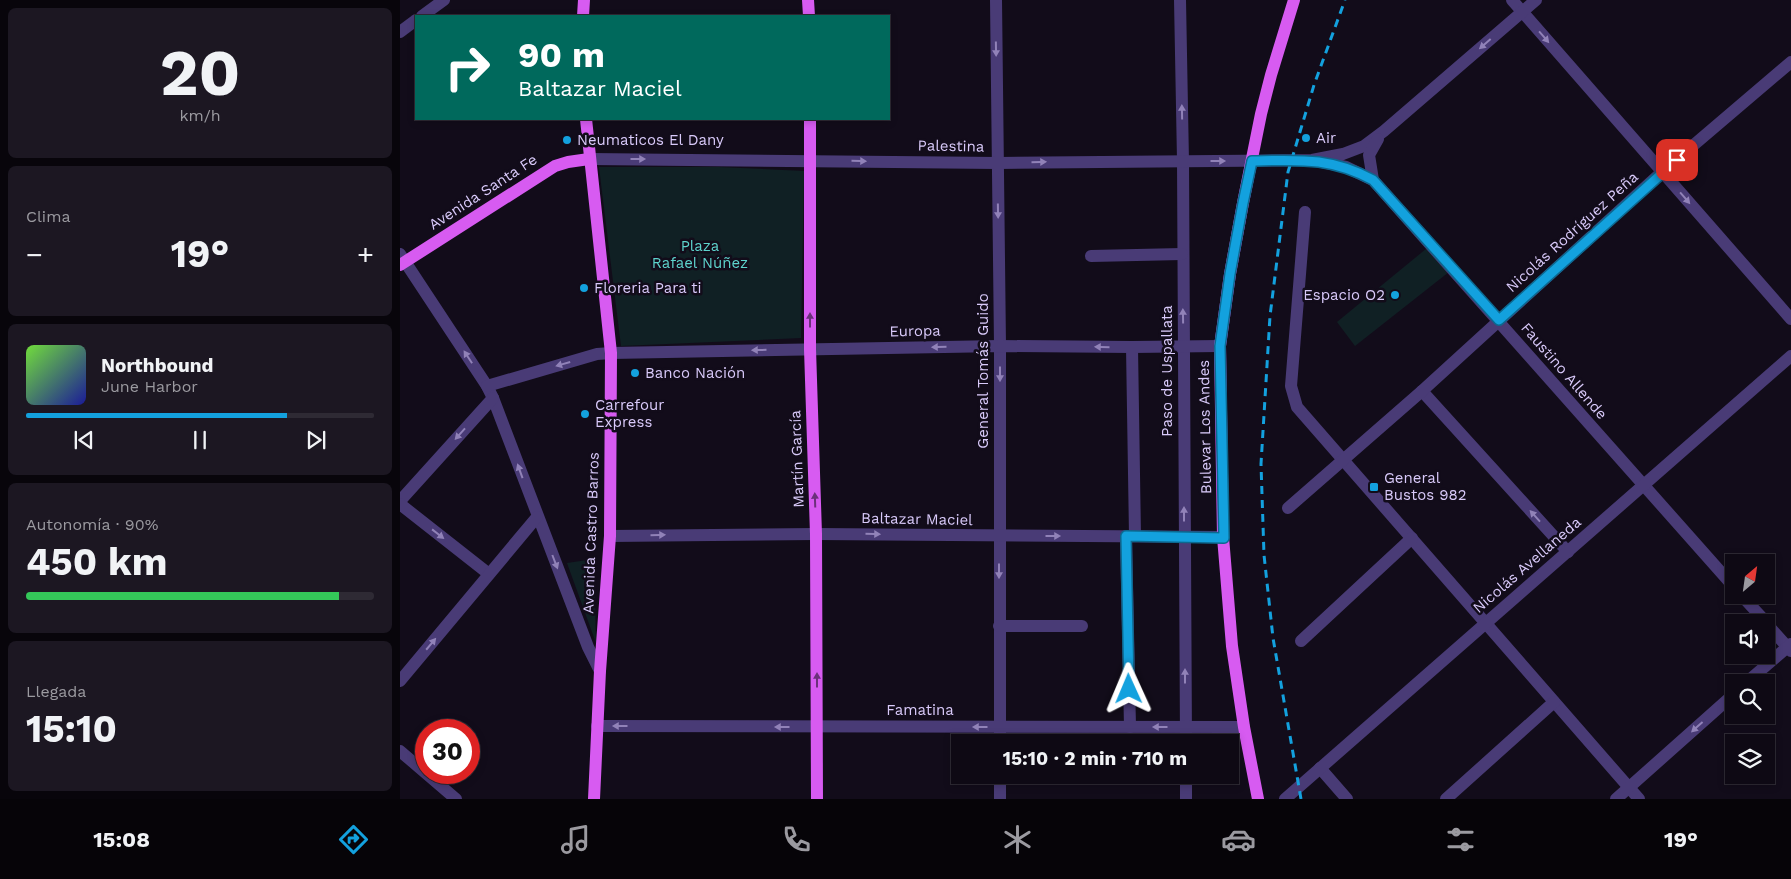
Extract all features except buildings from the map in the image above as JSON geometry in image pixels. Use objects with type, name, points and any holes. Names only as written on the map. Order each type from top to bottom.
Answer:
[{"type":"main road","points":[[583,15],[584,0]]},
{"type":"main road","points":[[808,0],[809,15]]},
{"type":"main road","name":"Bulevar Los Andes","points":[[1258,799],[1244,727],[1232,646],[1224,538],[1220,346],[1230,274],[1243,203],[1271,75],[1294,0]]},
{"type":"main road","name":"Avenida Castro Barros","points":[[586,120],[611,353],[610,536],[600,671],[594,799]]},
{"type":"main road","name":"Martín García","points":[[810,120],[810,349],[816,534],[817,799]]},
{"type":"main road","name":"Avenida Santa Fe","points":[[402,260],[555,166],[589,159]]},
{"type":"street","points":[[423,15],[444,0]]},
{"type":"street","name":"General Tomás Guido","points":[[996,0],[1000,346],[1000,734]]},
{"type":"street","name":"Paso de Uspallata","points":[[1180,0],[1183,161],[1185,734]]},
{"type":"street","points":[[1512,0],[1791,319]]},
{"type":"street","points":[[1312,160],[1343,154],[1364,146],[1384,131],[1536,0]]},
{"type":"street","points":[[400,32],[415,21]]},
{"type":"street","name":"Nicolás Rodríguez Peña","points":[[1288,508],[1422,391],[1662,172],[1791,62]]},
{"type":"street","points":[[1373,180],[1369,155],[1384,131]]},
{"type":"street","name":"Palestina","points":[[589,159],[998,163],[1312,160]]},
{"type":"street","name":"Faustino Allende","points":[[1312,160],[1346,167],[1373,180],[1725,577]]},
{"type":"street","points":[[1305,212],[1291,386],[1297,407],[1639,799]]},
{"type":"street","points":[[1091,256],[1182,254]]},
{"type":"street","points":[[402,260],[487,386],[493,398],[588,647],[600,671]]},
{"type":"street","name":"Europa","points":[[487,386],[597,354],[611,353],[1000,346],[1220,346]]},
{"type":"street","points":[[1130,727],[1132,347]]},
{"type":"street","name":"Nicolás Avellaneda","points":[[1285,799],[1791,356]]},
{"type":"street","points":[[1422,391],[1568,552]]},
{"type":"street","points":[[400,500],[493,398]]},
{"type":"street","points":[[400,504],[489,574]]},
{"type":"street","points":[[400,682],[537,516]]},
{"type":"street","name":"Baltazar Maciel","points":[[610,536],[816,534],[1184,536],[1224,538]]},
{"type":"street","points":[[1301,641],[1412,538]]},
{"type":"street","points":[[1749,604],[1758,614]]},
{"type":"street","points":[[999,626],[1082,626]]},
{"type":"street","points":[[1757,674],[1790,647],[1775,632]]},
{"type":"street","points":[[1446,799],[1554,702]]},
{"type":"street","points":[[1616,799],[1725,702]]},
{"type":"street","name":"Famatina","points":[[597,726],[1244,727]]},
{"type":"street","points":[[400,751],[456,799]]},
{"type":"street","points":[[1320,768],[1347,799]]},
{"type":"street","points":[[1000,784],[1000,799]]},
{"type":"street","points":[[1186,784],[1186,799]]},
{"type":"green space","name":"Plaza Rafael Núñez","points":[[599,167],[719,167],[804,171],[801,338],[621,346]]},
{"type":"green space","name":"Espacio O2","points":[[1432,244],[1454,268],[1355,346],[1337,322]]},
{"type":"green space","points":[[594,559],[596,643],[567,563]]},
{"type":"railway","points":[[1301,799],[1273,638],[1264,555],[1261,464],[1270,316],[1288,172],[1314,85],[1345,0]]},
{"type":"place","name":"Air","points":[[1306,138]]},
{"type":"place","name":"Neumaticos El Dany","points":[[567,140]]},
{"type":"place","name":"Floreria Para ti","points":[[584,288]]},
{"type":"place","name":"Espacio O2","points":[[1395,295]]},
{"type":"place","name":"Banco Nación","points":[[635,373]]},
{"type":"place","name":"Carrefour Express","points":[[585,414]]},
{"type":"place","name":"General Bustos 982","points":[[1374,487]]},
{"type":"route","points":[[1129,689],[1126,536],[1224,538],[1220,346],[1230,274],[1252,161],[1312,160],[1346,167],[1373,180],[1499,320],[1677,160]]}]
